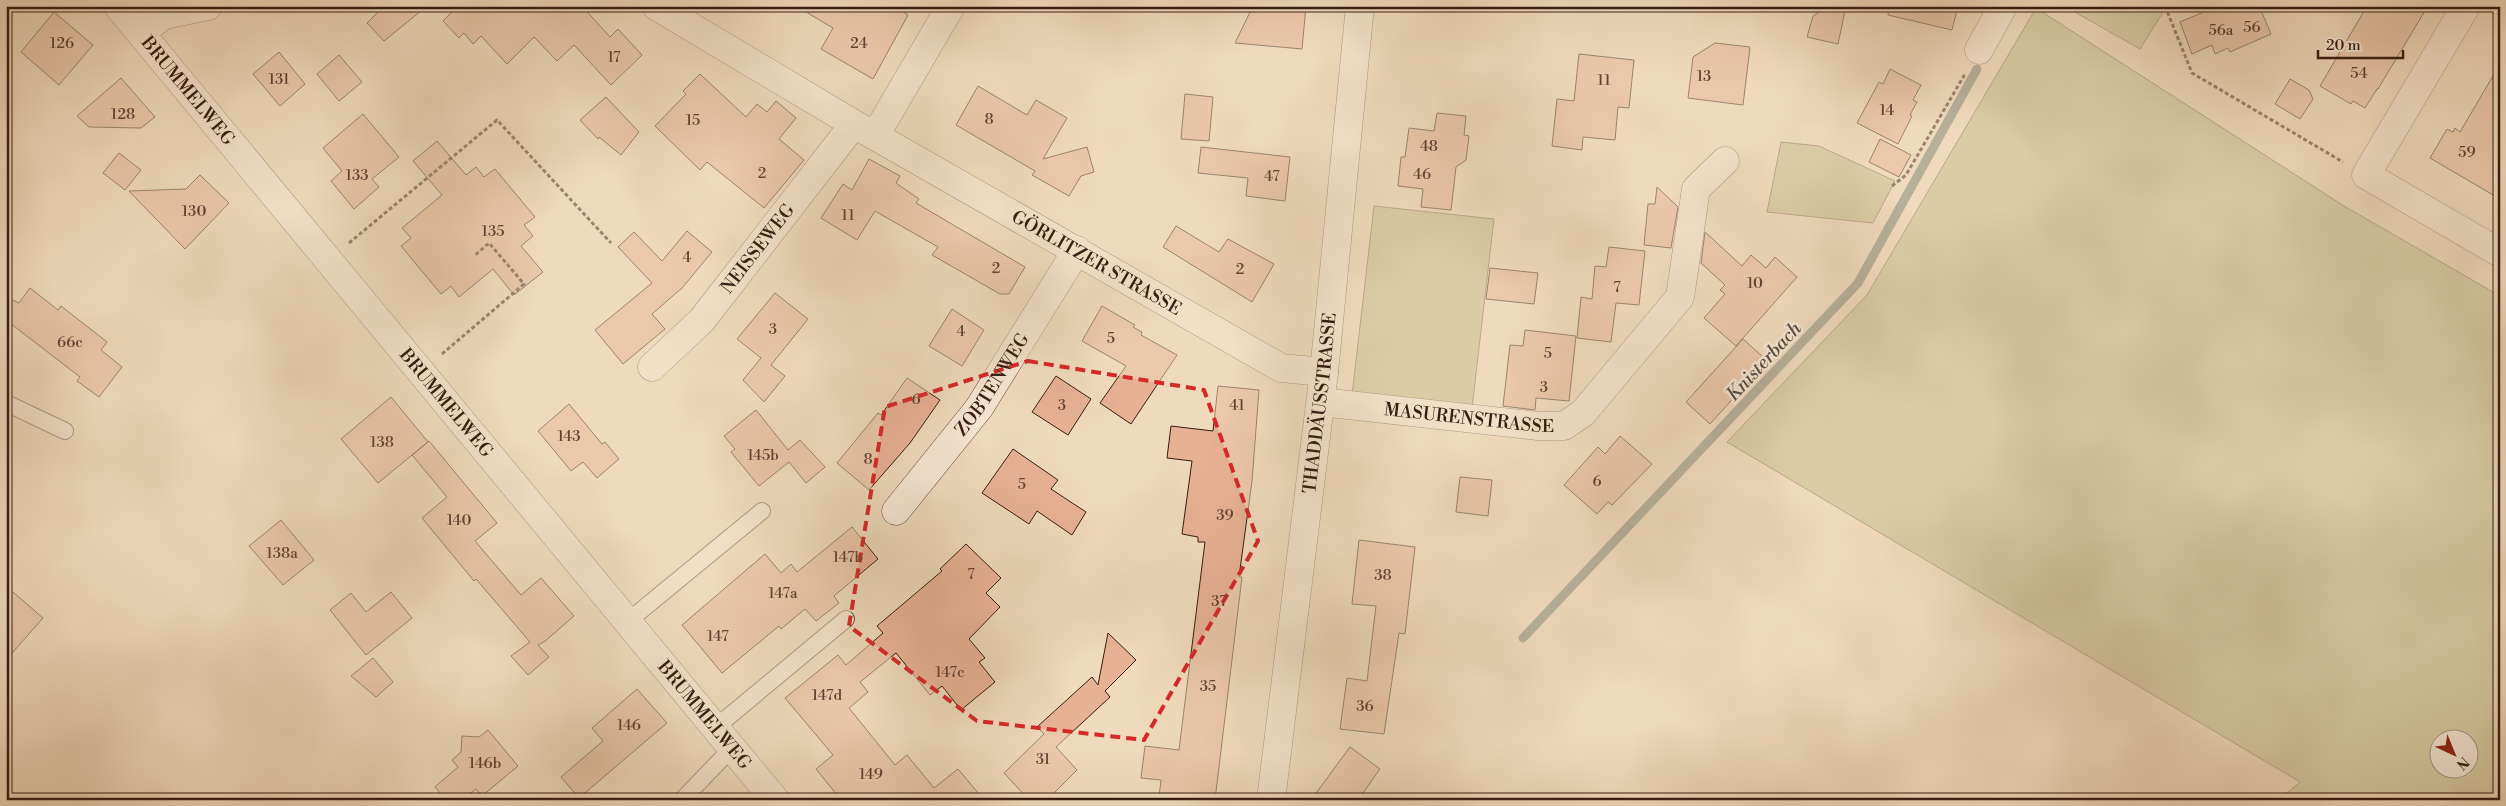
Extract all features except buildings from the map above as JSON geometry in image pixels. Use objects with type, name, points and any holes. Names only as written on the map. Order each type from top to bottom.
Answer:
[{"type":"street","name":"BRUMMELWEG","points":[[118,6],[775,800]]},
{"type":"street","points":[[141,32],[164,15],[208,6]]},
{"type":"street","name":"GÖRLITZER STRASSE","points":[[656,6],[865,130],[1078,250],[1281,368],[1324,372]]},
{"type":"street","points":[[865,130],[951,6]]},
{"type":"street","name":"THADDÄUSSTRASSE","points":[[1271,800],[1321,402],[1360,6]]},
{"type":"street","points":[[1979,50],[2003,6]]},
{"type":"street","points":[[2466,6],[2366,175],[2500,253]]},
{"type":"street","name":"NEISSEWEG","points":[[652,366],[702,320],[865,130]]},
{"type":"street","name":"MASURENSTRASSE","points":[[1321,402],[1538,426],[1564,426],[1583,413],[1680,297],[1696,190],[1725,161]]},
{"type":"street","name":"ZOBTENWEG","points":[[896,512],[980,408],[1078,250]]},
{"type":"lane","points":[[6,403],[65,431]]},
{"type":"lane","points":[[627,622],[762,511]]},
{"type":"lane","points":[[682,800],[723,738],[846,619]]},
{"type":"path","points":[[2165,6],[2192,73],[2366,175]]},
{"type":"path","points":[[1892,186],[1906,175],[1979,50]]},
{"type":"path","points":[[329,260],[497,120],[611,243]]},
{"type":"path","points":[[421,371],[524,284],[489,243],[474,256]]},
{"type":"highlighted area","points":[[1028,361],[1204,390],[1258,541],[1144,740],[977,721],[849,626],[885,407]]},
{"type":"shaded area","points":[[2064,6],[2159,6],[2162,14],[2140,49]]},
{"type":"shaded area","points":[[2036,8],[2344,206],[2500,296],[2500,800],[2279,800],[2300,782],[1727,442],[1867,295]]},
{"type":"shaded area","points":[[1781,142],[1819,146],[1895,181],[1873,223],[1767,212]]},
{"type":"shaded area","points":[[1374,206],[1494,219],[1472,408],[1352,395]]},
{"type":"waterway","name":"Knisterbach","points":[[1523,638],[1858,283],[1977,69]]}]
